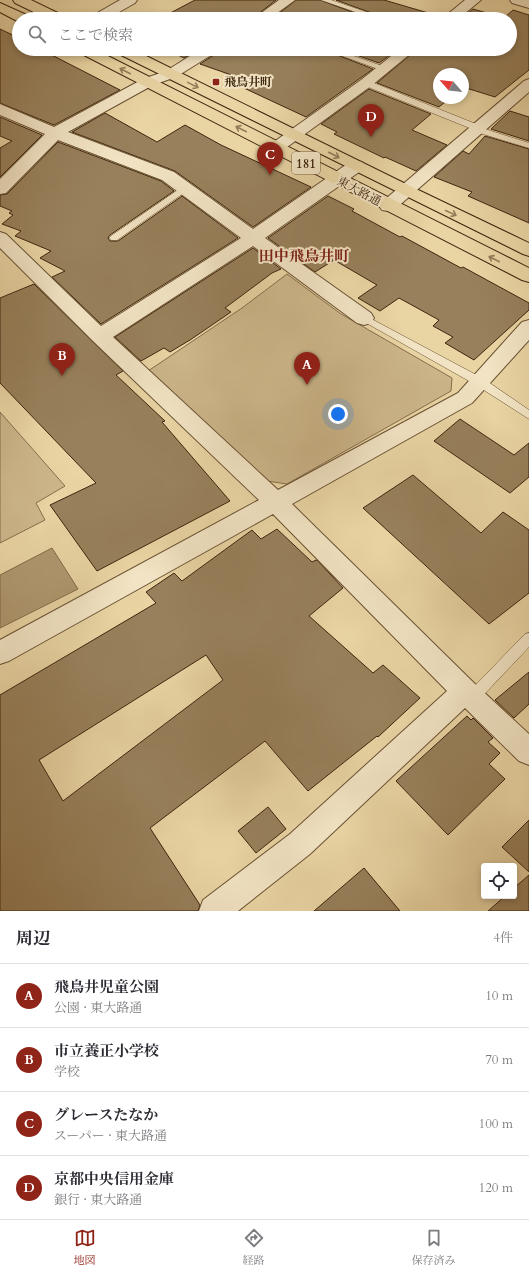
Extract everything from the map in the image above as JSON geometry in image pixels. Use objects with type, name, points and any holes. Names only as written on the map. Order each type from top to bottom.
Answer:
[{"type":"main road","points":[[20,0],[45,12]]},
{"type":"main road","points":[[0,7],[12,13]]},
{"type":"main road","name":"東大路通","points":[[97,56],[277,147],[388,206],[529,276]]},
{"type":"main road","name":"東大路通","points":[[134,56],[406,191],[529,250]]},
{"type":"street","points":[[109,12],[130,0]]},
{"type":"street","points":[[272,12],[288,0]]},
{"type":"street","points":[[458,12],[474,0]]},
{"type":"street","points":[[517,0],[529,4]]},
{"type":"street","points":[[0,188],[55,133],[148,82],[171,74],[200,56]]},
{"type":"street","points":[[277,147],[366,83],[400,56]]},
{"type":"street","points":[[388,206],[529,84]]},
{"type":"street","points":[[0,109],[55,133],[168,176],[364,318]]},
{"type":"street","points":[[100,336],[253,238],[356,166]]},
{"type":"street","points":[[0,238],[100,336],[277,502],[468,695],[529,752]]},
{"type":"street","points":[[0,653],[465,398],[529,327]]},
{"type":"street","points":[[214,911],[300,844],[468,695]]},
{"type":"lane","points":[[324,0],[361,12]]},
{"type":"lane","points":[[348,56],[384,68]]},
{"type":"lane","points":[[366,83],[477,129],[529,146]]},
{"type":"lane","points":[[114,238],[184,188]]},
{"type":"lane","points":[[364,318],[480,382],[529,415]]},
{"type":"lane","points":[[468,695],[529,638]]},
{"type":"shaded area","points":[[287,274],[341,314],[452,378],[451,391],[287,484],[267,481],[148,371],[242,308]]},
{"type":"shaded area","points":[[0,412],[65,486],[36,503],[45,520],[0,543]]},
{"type":"shaded area","points":[[52,548],[78,589],[0,628],[0,575]]},
{"type":"building","points":[[195,0],[276,0],[261,12],[172,12]]},
{"type":"building","points":[[296,0],[320,0],[352,12],[281,12]]},
{"type":"building","points":[[336,0],[384,0],[425,12],[369,12]]},
{"type":"building","points":[[473,9],[483,12],[469,12]]},
{"type":"building","points":[[513,10],[529,15],[529,70],[495,97],[469,89],[469,68],[433,68],[433,104],[443,104],[439,107],[377,83],[409,56],[517,56],[517,12],[511,12]]},
{"type":"building","points":[[0,29],[12,35],[12,56],[54,56],[120,90],[54,125],[0,103]]},
{"type":"building","points":[[212,56],[340,56],[373,69],[306,117],[231,82],[237,77],[200,64]]},
{"type":"building","points":[[359,56],[388,56],[379,63]]},
{"type":"building","points":[[369,89],[431,114],[412,130],[447,145],[416,171],[385,157],[384,158],[334,134],[337,132],[321,124]]},
{"type":"building","points":[[510,111],[529,117],[529,141],[491,129]]},
{"type":"building","points":[[105,113],[157,142],[185,125],[221,145],[311,187],[253,227],[175,171],[72,132]]},
{"type":"building","points":[[0,117],[42,135],[0,177],[0,148],[12,141],[0,136]]},
{"type":"building","points":[[485,136],[529,149],[529,223],[468,196],[472,192],[434,177],[463,151],[469,154]]},
{"type":"building","points":[[58,142],[161,181],[174,191],[110,235],[108,238],[110,241],[118,241],[182,196],[238,238],[101,324],[52,277],[65,271],[40,258],[51,251],[15,236],[21,231],[2,224],[13,215],[9,213],[12,211],[0,206],[0,195],[7,194]]},
{"type":"building","points":[[328,196],[354,209],[352,211],[400,237],[402,236],[461,268],[463,267],[529,303],[529,310],[474,360],[445,343],[453,337],[433,326],[439,320],[399,298],[380,311],[358,298],[377,285],[334,260],[315,272],[268,238]]},
{"type":"building","points":[[253,248],[281,269],[272,273],[225,308],[231,312],[190,340],[170,352],[164,348],[141,361],[115,337]]},
{"type":"building","points":[[34,284],[123,371],[116,375],[165,421],[162,422],[230,501],[97,571],[50,505],[96,483],[0,383],[0,298]]},
{"type":"building","points":[[460,419],[514,455],[529,443],[529,477],[510,493],[434,441]]},
{"type":"building","points":[[413,475],[481,533],[503,512],[529,530],[529,593],[489,624],[363,508]]},
{"type":"building","points":[[277,529],[312,562],[316,560],[318,561],[343,588],[309,616],[373,673],[383,665],[420,698],[378,737],[377,736],[308,791],[265,741],[150,828],[200,905],[198,911],[0,911],[0,695],[156,603],[146,592],[174,573],[182,581],[252,530],[261,539]],"holes":[[[206,655],[223,680],[63,801],[39,760]]]},
{"type":"building","points":[[529,672],[529,704],[514,718],[495,700]]},
{"type":"building","points":[[467,716],[471,720],[473,718],[493,738],[488,742],[500,753],[489,764],[505,779],[448,835],[396,781]]},
{"type":"building","points":[[268,807],[286,829],[256,853],[238,831]]},
{"type":"building","points":[[529,820],[529,872],[502,847]]},
{"type":"building","points":[[364,868],[400,911],[314,911]]},
{"type":"building","points":[[529,875],[529,911],[488,911],[502,899],[517,899],[517,885]]},
{"type":"place","name":"飛鳥井町","points":[[216,82]]},
{"type":"place","name":"京都中央信用金庫","points":[[371,137]]},
{"type":"place","name":"グレースたなか","points":[[270,175]]},
{"type":"place","name":"市立養正小学校","points":[[62,376]]},
{"type":"place","name":"飛鳥井児童公園","points":[[307,385]]},
{"type":"district","name":"田中飛鳥井町","points":[[304,256]]}]
